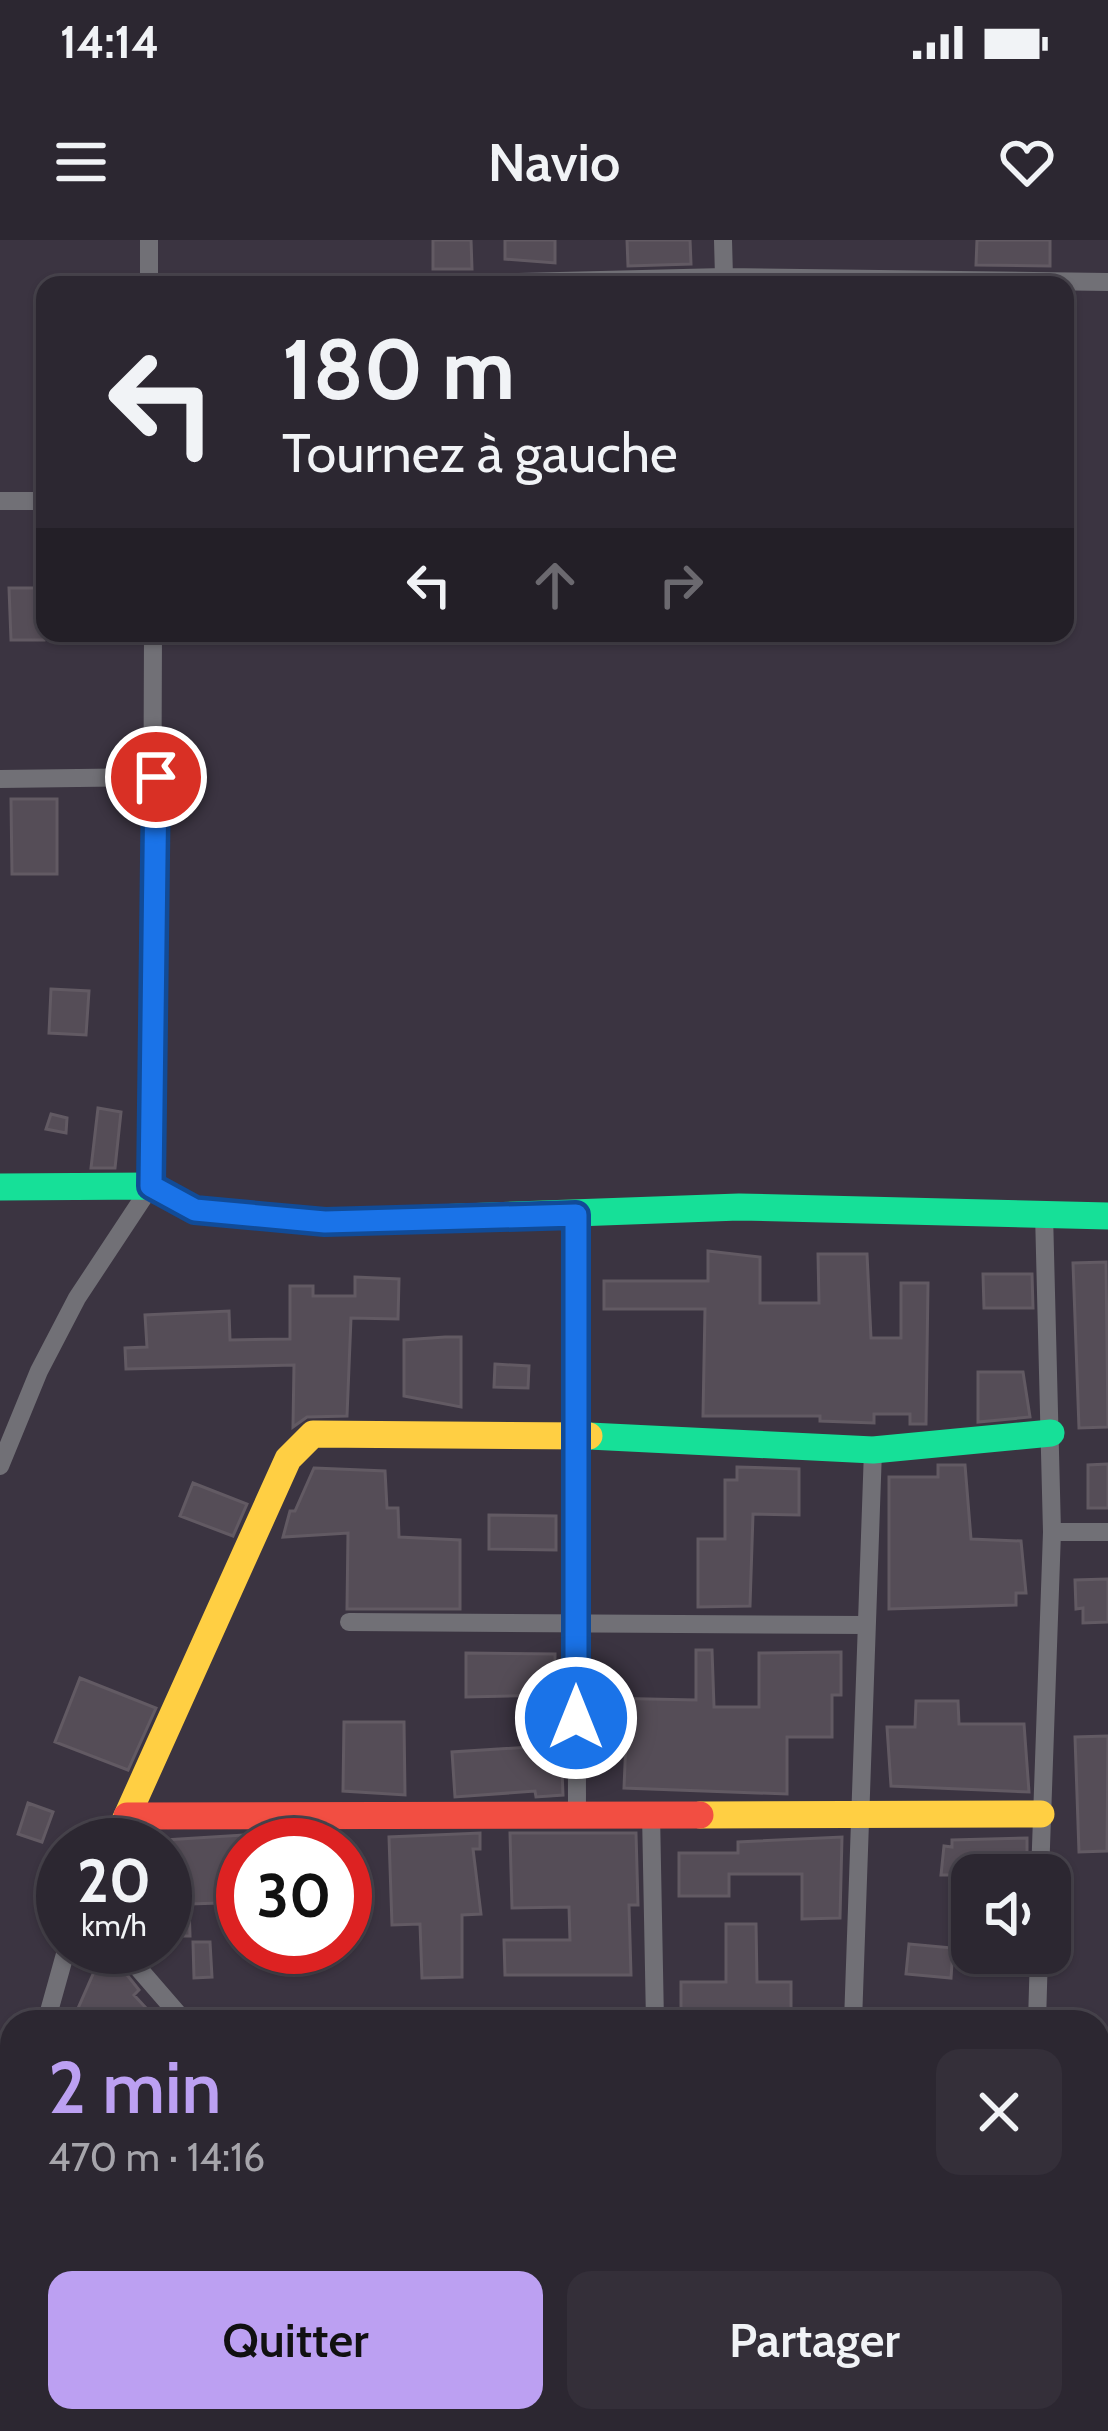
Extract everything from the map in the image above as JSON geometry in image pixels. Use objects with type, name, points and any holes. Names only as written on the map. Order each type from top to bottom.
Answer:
[{"type":"street","points":[[149,240],[149,276]]},
{"type":"street","points":[[723,240],[724,276]]},
{"type":"street","points":[[1074,282],[1108,282]]},
{"type":"street","points":[[0,501],[36,501]]},
{"type":"street","points":[[0,1466],[68,1316],[151,1186],[153,642]]},
{"type":"street","points":[[0,779],[156,777]]},
{"type":"street","points":[[0,1186],[151,1186],[195,1210],[325,1222],[739,1207],[1108,1216]]},
{"type":"street","points":[[1040,1854],[1052,1532],[1044,1213]]},
{"type":"street","points":[[576,1215],[577,1813]]},
{"type":"street","points":[[1041,1814],[127,1816],[288,1459],[302,1441],[314,1435],[576,1435],[873,1450],[1051,1433]]},
{"type":"street","points":[[853,2010],[873,1450]]},
{"type":"street","points":[[1052,1532],[1108,1532]]},
{"type":"street","points":[[349,1622],[865,1625]]},
{"type":"street","points":[[651,1814],[655,2010]]},
{"type":"street","points":[[49,2010],[59,1974]]},
{"type":"street","points":[[143,1974],[175,2010]]},
{"type":"street","points":[[1037,2010],[1038,1974]]},
{"type":"building","points":[[433,240],[471,240],[472,269],[433,269]]},
{"type":"building","points":[[505,240],[555,240],[555,263],[505,259]]},
{"type":"building","points":[[627,240],[690,240],[691,264],[628,266]]},
{"type":"building","points":[[977,240],[1050,240],[1050,266],[976,265]]},
{"type":"building","points":[[9,588],[36,588],[36,640],[11,640]]},
{"type":"building","points":[[11,799],[57,799],[57,874],[12,874]]},
{"type":"building","points":[[51,989],[89,991],[86,1035],[49,1033]]},
{"type":"building","points":[[98,1108],[121,1112],[115,1168],[91,1168]]},
{"type":"building","points":[[51,1114],[67,1118],[66,1133],[46,1129]]},
{"type":"building","points":[[708,1251],[760,1257],[760,1303],[819,1303],[818,1254],[867,1254],[871,1338],[901,1338],[901,1283],[928,1283],[926,1424],[910,1424],[910,1414],[874,1414],[874,1423],[820,1421],[820,1416],[703,1416],[705,1309],[604,1309],[604,1281],[708,1281]]},
{"type":"building","points":[[1106,1262],[1108,1427],[1079,1428],[1073,1263]]},
{"type":"building","points":[[983,1274],[1032,1274],[1033,1308],[984,1308]]},
{"type":"building","points":[[355,1277],[399,1279],[398,1319],[351,1318],[347,1416],[307,1417],[293,1427],[294,1365],[126,1369],[125,1348],[147,1347],[145,1315],[229,1311],[230,1340],[290,1339],[290,1286],[313,1286],[313,1296],[355,1296]]},
{"type":"building","points":[[461,1337],[461,1407],[404,1396],[404,1340]]},
{"type":"building","points":[[495,1364],[529,1366],[528,1388],[494,1387]]},
{"type":"building","points":[[978,1372],[1023,1372],[1030,1417],[978,1422]]},
{"type":"building","points":[[1108,1464],[1108,1508],[1088,1508],[1088,1465]]},
{"type":"building","points":[[938,1465],[965,1465],[971,1539],[1021,1541],[1026,1593],[1016,1593],[1016,1605],[889,1609],[889,1477],[938,1477]]},
{"type":"building","points":[[737,1467],[799,1469],[799,1515],[753,1514],[750,1606],[698,1607],[698,1539],[725,1539],[725,1480],[737,1480]]},
{"type":"building","points":[[314,1468],[385,1471],[387,1508],[398,1508],[399,1537],[460,1540],[460,1609],[347,1609],[348,1533],[283,1537],[290,1511],[295,1511]]},
{"type":"building","points":[[193,1483],[247,1504],[233,1536],[180,1516]]},
{"type":"building","points":[[489,1515],[556,1516],[556,1550],[489,1549]]},
{"type":"building","points":[[1108,1579],[1108,1622],[1083,1623],[1083,1608],[1076,1609],[1075,1580]]},
{"type":"building","points":[[696,1650],[712,1650],[714,1707],[759,1707],[759,1653],[841,1652],[841,1695],[832,1695],[832,1737],[787,1737],[787,1794],[624,1788],[626,1740],[602,1740],[602,1698],[696,1700]]},
{"type":"building","points":[[466,1653],[555,1654],[555,1695],[466,1697]]},
{"type":"building","points":[[80,1678],[156,1708],[128,1770],[55,1742]]},
{"type":"building","points":[[916,1701],[958,1701],[959,1724],[1024,1724],[1029,1792],[891,1786],[887,1727],[915,1727]]},
{"type":"building","points":[[344,1722],[404,1722],[405,1795],[343,1791]]},
{"type":"building","points":[[1108,1736],[1107,1851],[1079,1852],[1075,1737]]},
{"type":"building","points":[[561,1745],[563,1795],[536,1797],[535,1791],[455,1797],[452,1752]]},
{"type":"building","points":[[28,1803],[53,1812],[51,1818],[36,1818],[36,1840],[18,1834]]},
{"type":"building","points":[[480,1833],[480,1849],[473,1849],[481,1914],[462,1915],[462,1977],[422,1978],[420,1924],[392,1925],[389,1837]]},
{"type":"building","points":[[510,1833],[636,1833],[638,1905],[629,1905],[631,1975],[505,1975],[504,1940],[570,1940],[569,1907],[512,1908]]},
{"type":"building","points":[[216,1837],[216,1903],[192,1904],[192,1838]]},
{"type":"building","points":[[842,1837],[840,1918],[802,1919],[802,1874],[729,1874],[729,1896],[679,1896],[679,1853],[738,1853],[738,1842]]},
{"type":"building","points":[[1027,1838],[1027,1854],[951,1854],[951,1875],[941,1875],[944,1846],[952,1847],[952,1840]]},
{"type":"building","points":[[726,1924],[756,1924],[757,1982],[791,1982],[791,2010],[681,2010],[681,1982],[726,1982]]},
{"type":"building","points":[[193,1942],[210,1942],[212,1977],[194,1978]]},
{"type":"building","points":[[909,1944],[951,1948],[951,1978],[906,1974]]},
{"type":"building","points":[[93,1974],[126,1974],[139,1990],[134,1995],[148,2010],[77,2010]]},
{"type":"traffic: fast","points":[[0,1187],[151,1186],[195,1210],[325,1222],[739,1207],[1108,1216]]},
{"type":"traffic: fast","points":[[589,1436],[873,1450],[1051,1433]]},
{"type":"traffic: slow","points":[[126,1818],[288,1459],[313,1434],[589,1436]]},
{"type":"traffic: slow","points":[[700,1815],[1041,1814]]},
{"type":"traffic: jam","points":[[127,1816],[700,1815]]},
{"type":"route","points":[[156,777],[151,1186],[195,1210],[325,1222],[576,1215],[576,1718]]}]
